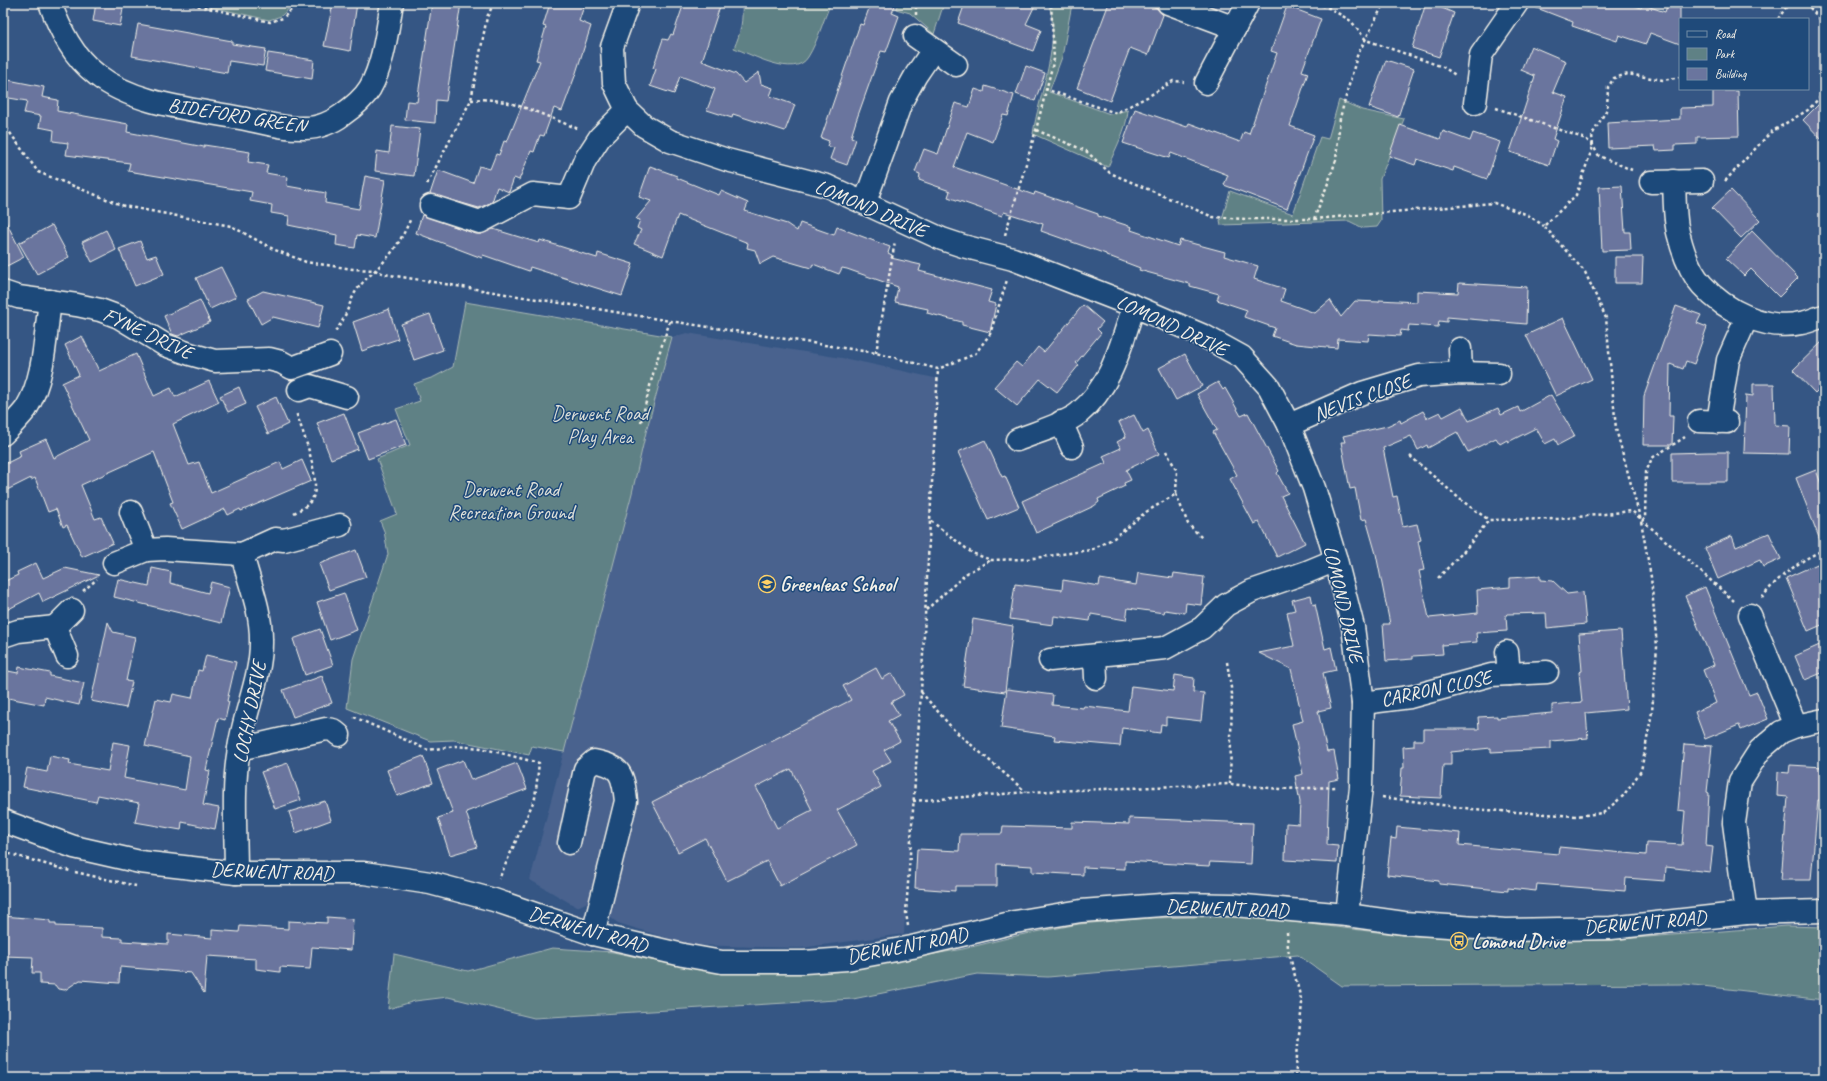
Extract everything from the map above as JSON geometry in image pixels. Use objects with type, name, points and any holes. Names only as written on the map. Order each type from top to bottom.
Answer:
[{"type":"street","name":"BIDEFORD GREEN","points":[[50,3],[58,25],[77,57],[97,76],[121,89],[154,102],[276,125],[306,128],[321,126],[341,116],[356,104],[370,88],[381,60],[392,3]]},
{"type":"street","name":"LOMOND DRIVE","points":[[628,3],[612,47],[614,83],[627,110],[644,126],[670,141],[727,160],[827,186],[949,241],[1006,256],[1134,306],[1204,336],[1242,357],[1269,387],[1289,425],[1314,488],[1336,560],[1353,627],[1363,703],[1361,790],[1347,915]]},
{"type":"street","points":[[1168,3],[1235,28]]},
{"type":"street","points":[[1206,83],[1248,3]]},
{"type":"street","points":[[1475,103],[1481,55],[1517,3]]},
{"type":"street","points":[[915,36],[956,65]]},
{"type":"street","points":[[865,202],[901,102],[916,75],[934,50]]},
{"type":"street","points":[[423,202],[480,222],[534,194],[569,198],[586,160],[600,137],[627,110]]},
{"type":"street","points":[[1651,182],[1702,181]]},
{"type":"street","points":[[1674,182],[1678,235],[1691,268],[1702,285],[1724,304],[1747,317],[1772,324],[1800,324],[1824,316]]},
{"type":"street","name":"FYNE DRIVE","points":[[10,294],[100,310],[119,317],[165,345],[215,361],[269,359],[281,362],[292,368]]},
{"type":"street","points":[[3,434],[26,408],[34,391],[39,376],[50,301]]},
{"type":"street","points":[[1017,440],[1078,414],[1096,395],[1112,371],[1134,306]]},
{"type":"street","points":[[1715,422],[1728,360],[1747,317]]},
{"type":"street","points":[[1460,349],[1461,373]]},
{"type":"street","points":[[330,354],[292,368],[300,394],[310,386],[347,397]]},
{"type":"street","name":"NEVIS CLOSE","points":[[1289,425],[1362,393],[1419,376],[1461,373],[1498,374]]},
{"type":"street","points":[[1061,422],[1072,447]]},
{"type":"street","points":[[131,512],[146,550]]},
{"type":"street","points":[[114,563],[146,550],[172,549],[242,554],[274,539],[284,540],[340,525]]},
{"type":"street","name":"LOCHY DRIVE","points":[[236,873],[236,794],[239,749],[260,659],[264,600],[242,554]]},
{"type":"street","points":[[1050,660],[1165,648],[1202,628],[1226,605],[1252,591],[1307,572],[1336,560]]},
{"type":"street","points":[[3,636],[18,631],[55,627],[72,610]]},
{"type":"street","points":[[1750,615],[1796,726]]},
{"type":"street","points":[[55,627],[68,656]]},
{"type":"street","name":"CARRON CLOSE","points":[[1508,652],[1509,674]]},
{"type":"street","points":[[1094,656],[1096,678]]},
{"type":"street","name":"CARRON CLOSE","points":[[1363,703],[1410,697],[1491,675],[1547,672]]},
{"type":"street","points":[[1746,913],[1734,823],[1740,781],[1760,750],[1781,732],[1796,726],[1824,720]]},
{"type":"street","points":[[239,749],[326,729],[333,730],[339,735]]},
{"type":"street","points":[[569,843],[585,769],[594,761],[610,764],[618,770],[624,784],[626,800],[594,934]]},
{"type":"street","name":"DERWENT ROAD","points":[[3,821],[74,847],[140,862],[236,873],[364,873],[430,883],[494,900],[594,934],[683,955],[722,962],[804,962],[847,959],[912,947],[1015,922],[1081,911],[1175,904],[1234,905],[1286,909],[1347,915],[1404,923],[1506,930],[1611,928],[1746,913],[1824,911]]},
{"type":"path","points":[[186,3],[270,22],[283,18],[298,3]]},
{"type":"path","points":[[330,354],[326,340],[336,330],[345,317],[352,299],[358,289],[388,258],[402,238],[423,202],[471,100],[487,17],[494,3]]},
{"type":"path","points":[[3,123],[38,172],[116,203],[231,226],[275,250],[306,262],[353,269],[375,270],[384,274],[670,321],[876,352],[938,369],[975,354],[990,334],[1006,256],[1045,89],[1054,59],[1051,3]]},
{"type":"path","points":[[1314,219],[1336,160],[1340,118],[1357,56],[1384,3]]},
{"type":"path","points":[[1779,18],[1789,3]]},
{"type":"path","points":[[1806,3],[1824,24]]},
{"type":"path","points":[[1544,226],[1576,195],[1593,146],[1592,135],[1607,109],[1608,87],[1614,78],[1628,74],[1663,80],[1679,76]]},
{"type":"path","points":[[1045,89],[1116,113],[1149,96],[1173,81],[1206,83]]},
{"type":"path","points":[[1702,181],[1712,195],[1771,132],[1808,110],[1824,93]]},
{"type":"path","points":[[471,100],[489,99],[503,101],[600,137]]},
{"type":"path","points":[[913,801],[1027,792],[1230,784],[1280,789],[1361,790],[1472,809],[1576,816],[1603,814],[1623,796],[1641,771],[1652,712],[1656,647],[1652,577],[1641,520],[1616,429],[1606,318],[1584,272],[1544,226],[1528,215],[1494,202],[1314,219],[1245,220],[1213,217],[1110,173],[1086,151],[1036,130]]},
{"type":"path","points":[[876,352],[898,218]]},
{"type":"path","points":[[641,422],[655,366],[670,321]]},
{"type":"path","points":[[912,947],[906,913],[926,610],[938,369]]},
{"type":"path","points":[[291,515],[310,502],[315,489],[314,474],[292,402],[300,394]]},
{"type":"path","points":[[1641,520],[1645,519],[1646,472],[1652,458],[1692,432],[1715,422]]},
{"type":"path","points":[[1166,451],[1177,471],[1176,494],[1188,524],[1202,538]]},
{"type":"path","points":[[1410,456],[1461,500],[1489,520],[1560,519],[1632,511],[1750,615],[1771,585],[1814,554],[1824,550]]},
{"type":"path","points":[[931,520],[972,553],[991,560],[1027,559],[1091,550],[1114,538],[1146,512],[1176,494]]},
{"type":"path","points":[[1438,578],[1465,550],[1489,520]]},
{"type":"path","points":[[926,610],[966,573],[991,560]]},
{"type":"path","points":[[72,610],[67,602],[86,589],[114,563]]},
{"type":"path","points":[[1227,662],[1232,694],[1230,784]]},
{"type":"path","points":[[921,692],[952,729],[1027,792]]},
{"type":"path","points":[[339,735],[350,715],[428,750],[455,746],[481,748],[539,762],[535,798],[500,874],[494,900]]},
{"type":"path","points":[[1286,909],[1288,949],[1302,1003],[1295,1078]]},
{"type":"shaded area","name":"Greenleas School","points":[[687,333],[848,359],[939,379],[904,934],[800,948],[690,945],[618,923],[611,918],[608,911],[591,897],[588,902],[577,907],[530,880],[672,337]]},
{"type":"green space","points":[[194,3],[295,3],[281,16],[269,20]]},
{"type":"green space","points":[[742,3],[831,3],[815,44],[808,57],[802,63],[793,66],[772,63],[734,48],[741,26]]},
{"type":"green space","points":[[898,3],[944,3],[934,34],[910,13],[896,9]]},
{"type":"green space","points":[[1048,3],[1072,4],[1062,57],[1049,92],[1110,114],[1128,110],[1123,132],[1108,167],[1033,134],[1051,51],[1053,33],[1052,17]]},
{"type":"green space","points":[[1339,100],[1362,110],[1404,119],[1380,179],[1381,221],[1377,227],[1363,228],[1349,221],[1221,225],[1220,220],[1222,219],[1230,191],[1293,214],[1320,137],[1328,139]]},
{"type":"green space","name":"Derwent Road Recreation Ground","points":[[465,302],[672,337],[646,432],[632,493],[564,752],[532,746],[529,755],[454,740],[430,741],[347,708],[353,659],[388,554],[384,531],[380,521],[397,514],[377,459],[410,445],[396,409],[420,401],[414,384],[434,377],[453,367]]},
{"type":"green space","points":[[1243,916],[1402,935],[1507,941],[1610,940],[1786,926],[1824,927],[1824,1000],[1685,984],[1342,986],[1298,955],[1048,977],[977,974],[853,999],[534,1018],[448,997],[415,1001],[388,1009],[394,954],[468,971],[552,948],[613,952],[680,966],[721,972],[836,971],[963,949],[1020,935],[1079,924],[1151,918]]},
{"type":"building","points":[[96,3],[124,3],[120,26],[93,21]]},
{"type":"building","points":[[333,3],[357,3],[350,51],[324,46]]},
{"type":"building","points":[[432,3],[461,3],[446,101],[436,100],[435,123],[405,120],[407,101],[417,102]]},
{"type":"building","points":[[550,3],[585,3],[579,21],[591,26],[562,111],[554,108],[544,136],[540,135],[534,152],[531,151],[519,180],[514,178],[509,192],[497,187],[492,202],[479,208],[430,194],[438,170],[473,183],[479,166],[490,169],[496,154],[499,155],[504,141],[507,142],[540,61],[536,60],[546,27],[543,26]]},
{"type":"building","points":[[684,3],[721,3],[702,61],[736,74],[744,83],[759,72],[761,84],[773,88],[770,96],[795,105],[785,131],[733,114],[732,118],[707,110],[715,89],[680,76],[674,94],[650,86],[656,69],[653,68],[663,39],[668,40],[671,34],[673,35]]},
{"type":"building","points":[[871,3],[896,3],[892,13],[899,16],[886,52],[881,51],[856,121],[851,137],[856,139],[847,165],[830,159],[834,148],[827,146],[829,141],[821,138],[860,24],[863,25]]},
{"type":"building","points":[[965,3],[1036,3],[1026,24],[1041,30],[1033,51],[958,23]]},
{"type":"building","points":[[1109,3],[1143,3],[1157,8],[1163,15],[1148,55],[1130,48],[1110,101],[1077,88]]},
{"type":"building","points":[[1426,3],[1430,3],[1454,13],[1439,57],[1412,48]]},
{"type":"building","points":[[1529,3],[1627,3],[1641,8],[1644,5],[1665,12],[1668,3],[1680,3],[1679,44],[1650,33],[1646,44],[1619,35],[1617,41],[1572,26],[1573,22],[1529,5]]},
{"type":"building","points":[[1287,6],[1321,19],[1302,71],[1308,73],[1290,126],[1314,135],[1287,209],[1224,185],[1228,175],[1171,153],[1169,158],[1123,143],[1135,109],[1187,127],[1189,123],[1240,142],[1244,132],[1249,134],[1277,53],[1271,51]]},
{"type":"building","points":[[138,24],[232,41],[232,44],[266,49],[263,66],[229,61],[227,73],[132,56]]},
{"type":"building","points":[[1531,46],[1566,61],[1553,92],[1567,97],[1553,139],[1557,141],[1549,165],[1510,152],[1535,76],[1521,70]]},
{"type":"building","points":[[268,53],[314,60],[312,79],[265,71]]},
{"type":"building","points":[[1386,60],[1414,69],[1398,117],[1369,107]]},
{"type":"building","points":[[1026,66],[1045,73],[1035,101],[1016,94]]},
{"type":"building","points":[[3,79],[44,87],[42,97],[58,100],[57,111],[128,124],[127,132],[204,147],[204,145],[250,152],[248,162],[268,165],[266,173],[288,177],[287,186],[326,193],[325,203],[359,209],[365,176],[385,180],[375,238],[357,235],[355,248],[336,245],[337,235],[288,225],[289,216],[271,213],[272,205],[250,201],[252,192],[128,171],[130,163],[66,155],[68,143],[53,141],[54,130],[39,127],[41,116],[24,113],[27,101],[3,97]]},
{"type":"building","points":[[985,86],[1014,95],[1008,116],[1003,115],[993,142],[967,132],[954,167],[1034,195],[1035,192],[1098,214],[1098,216],[1132,227],[1131,230],[1178,246],[1180,240],[1225,252],[1224,256],[1258,266],[1254,279],[1285,289],[1281,301],[1315,313],[1330,300],[1341,317],[1355,301],[1379,302],[1379,300],[1417,302],[1417,291],[1458,293],[1459,283],[1527,287],[1526,324],[1447,317],[1447,322],[1439,321],[1438,327],[1409,325],[1408,331],[1401,330],[1400,336],[1369,334],[1368,341],[1338,339],[1337,348],[1296,344],[1272,336],[1275,328],[1244,317],[1247,310],[1217,300],[1219,294],[1190,286],[1190,284],[1139,270],[1140,268],[1106,254],[1041,231],[1043,224],[1004,212],[1002,216],[948,197],[950,191],[919,180],[920,174],[915,172],[924,149],[938,154],[955,103],[969,107],[975,89],[984,92]]},
{"type":"building","points":[[1713,91],[1738,91],[1739,136],[1697,137],[1697,144],[1675,145],[1675,150],[1656,151],[1655,146],[1608,148],[1607,123],[1680,119],[1680,108],[1713,107]]},
{"type":"building","points":[[1824,99],[1824,142],[1803,120]]},
{"type":"building","points":[[1400,125],[1440,139],[1443,131],[1470,141],[1473,133],[1500,142],[1487,179],[1454,167],[1453,171],[1417,159],[1415,165],[1389,156]]},
{"type":"building","points":[[392,126],[420,129],[414,176],[375,171],[377,151],[389,153]]},
{"type":"building","points":[[650,166],[677,176],[677,178],[719,195],[721,191],[748,203],[745,211],[787,224],[797,231],[800,223],[834,235],[837,227],[890,247],[888,253],[892,255],[891,258],[921,265],[919,271],[992,290],[988,302],[996,304],[990,332],[962,325],[962,322],[927,313],[928,309],[895,302],[898,287],[847,269],[842,268],[839,274],[813,264],[811,268],[773,257],[760,264],[755,250],[747,248],[748,243],[678,215],[663,256],[634,244],[641,230],[637,228],[640,220],[636,219],[651,201],[639,197]]},
{"type":"building","points":[[1622,186],[1625,232],[1630,232],[1631,250],[1602,251],[1599,187]]},
{"type":"building","points":[[1731,190],[1760,220],[1741,238],[1712,208]]},
{"type":"building","points":[[422,215],[476,234],[481,234],[493,229],[539,243],[540,240],[597,258],[598,253],[633,264],[622,296],[530,267],[529,271],[483,255],[482,258],[416,233]]},
{"type":"building","points":[[3,216],[24,257],[3,268]]},
{"type":"building","points":[[52,225],[69,257],[37,274],[19,243]]},
{"type":"building","points":[[106,230],[116,250],[92,262],[82,242]]},
{"type":"building","points":[[1752,231],[1798,278],[1779,297],[1751,269],[1744,276],[1726,259]]},
{"type":"building","points":[[140,241],[147,258],[156,255],[164,274],[135,286],[119,249]]},
{"type":"building","points":[[1615,257],[1643,257],[1642,283],[1615,283]]},
{"type":"building","points":[[221,267],[236,297],[210,309],[196,278]]},
{"type":"building","points":[[263,291],[324,305],[318,328],[273,317],[261,324],[248,299]]},
{"type":"building","points":[[200,300],[210,322],[178,336],[172,334],[164,316]]},
{"type":"building","points":[[1083,305],[1103,322],[1097,329],[1101,333],[1076,363],[1079,365],[1057,392],[1040,379],[1017,406],[994,387],[1016,362],[1022,367],[1038,347],[1044,352]]},
{"type":"building","points":[[1676,306],[1701,315],[1697,323],[1707,327],[1694,364],[1686,361],[1683,369],[1670,364],[1669,416],[1673,416],[1672,445],[1643,445],[1644,396]]},
{"type":"building","points":[[389,309],[398,339],[362,351],[353,322]]},
{"type":"building","points":[[430,314],[443,350],[414,360],[401,324]]},
{"type":"building","points":[[1563,318],[1592,379],[1556,396],[1526,335]]},
{"type":"building","points":[[82,336],[99,371],[136,354],[154,396],[171,388],[175,397],[209,381],[219,402],[173,424],[189,465],[199,462],[211,493],[280,462],[283,469],[302,460],[311,481],[241,511],[240,509],[228,515],[225,509],[182,529],[170,503],[173,502],[154,452],[81,485],[95,519],[101,517],[113,543],[82,557],[67,525],[63,527],[56,509],[48,512],[35,478],[31,480],[31,478],[3,492],[3,465],[21,456],[19,451],[46,439],[54,458],[89,440],[62,383],[79,375],[65,345]]},
{"type":"building","points":[[1824,340],[1824,384],[1815,393],[1793,370]]},
{"type":"building","points":[[1185,354],[1202,386],[1176,400],[1159,368]]},
{"type":"building","points":[[1218,382],[1223,390],[1225,388],[1241,416],[1248,413],[1279,471],[1277,473],[1288,493],[1281,496],[1305,543],[1277,557],[1259,522],[1254,524],[1230,479],[1237,475],[1213,432],[1217,430],[1197,394]]},
{"type":"building","points":[[1753,384],[1774,384],[1775,425],[1790,426],[1789,454],[1744,453],[1746,395],[1753,396]]},
{"type":"building","points":[[239,387],[246,404],[228,412],[220,396]]},
{"type":"building","points":[[1551,395],[1575,436],[1558,445],[1555,439],[1545,444],[1536,428],[1508,442],[1507,440],[1500,444],[1496,438],[1468,452],[1457,432],[1428,448],[1427,445],[1418,450],[1411,436],[1383,448],[1393,497],[1397,496],[1403,527],[1417,524],[1421,540],[1418,541],[1424,570],[1419,571],[1429,618],[1478,613],[1477,590],[1510,587],[1510,578],[1540,576],[1540,580],[1553,581],[1567,594],[1583,592],[1586,624],[1547,628],[1546,613],[1507,614],[1507,631],[1476,633],[1477,642],[1442,645],[1443,654],[1413,656],[1413,659],[1386,661],[1383,624],[1390,624],[1376,554],[1366,519],[1361,520],[1355,488],[1350,489],[1341,442],[1345,442],[1343,436],[1387,426],[1400,420],[1401,423],[1423,411],[1427,418],[1440,412],[1443,417],[1462,407],[1469,421],[1498,408],[1501,415],[1518,407],[1520,412]]},
{"type":"building","points":[[276,397],[288,424],[268,434],[255,407]]},
{"type":"building","points":[[344,413],[358,449],[331,459],[317,423]]},
{"type":"building","points":[[1134,415],[1143,433],[1148,430],[1159,454],[1126,470],[1131,480],[1124,483],[1125,486],[1098,499],[1099,502],[1094,506],[1036,533],[1022,501],[1106,463],[1103,456],[1121,448],[1117,442],[1126,437],[1119,422]]},
{"type":"building","points":[[396,419],[406,445],[368,459],[358,433]]},
{"type":"building","points":[[985,440],[1002,477],[1005,476],[1019,507],[988,520],[958,452]]},
{"type":"building","points":[[1728,452],[1728,482],[1672,482],[1672,453]]},
{"type":"building","points":[[1816,470],[1824,492],[1823,548],[1796,478]]},
{"type":"building","points":[[1769,533],[1781,559],[1763,567],[1760,560],[1718,579],[1705,548],[1732,536],[1736,547]]},
{"type":"building","points":[[356,550],[366,577],[329,590],[319,564]]},
{"type":"building","points":[[1824,561],[1824,624],[1808,631],[1786,578]]},
{"type":"building","points":[[36,563],[43,578],[65,568],[99,575],[43,602],[39,593],[3,612],[3,582],[18,575],[17,572]]},
{"type":"building","points":[[152,568],[171,572],[170,583],[208,593],[211,582],[230,587],[221,623],[114,597],[118,579],[149,586]]},
{"type":"building","points":[[1138,573],[1173,578],[1174,573],[1204,577],[1201,605],[1186,603],[1185,613],[1165,610],[1164,613],[1128,608],[1126,620],[1091,614],[1090,621],[1054,616],[1053,625],[1010,619],[1015,584],[1062,590],[1063,580],[1099,586],[1100,579],[1136,585]]},
{"type":"building","points":[[1705,587],[1749,695],[1757,692],[1768,719],[1741,730],[1739,725],[1705,739],[1695,712],[1716,703],[1703,670],[1714,665],[1685,596]]},
{"type":"building","points":[[344,593],[357,630],[330,640],[317,602]]},
{"type":"building","points":[[1311,595],[1313,605],[1315,604],[1325,649],[1331,647],[1336,670],[1323,673],[1331,708],[1318,711],[1327,752],[1334,751],[1339,779],[1329,781],[1327,845],[1338,846],[1337,863],[1285,860],[1286,823],[1299,824],[1300,802],[1295,776],[1303,774],[1292,724],[1303,721],[1291,669],[1259,653],[1294,646],[1287,612],[1295,610],[1292,600]]},
{"type":"building","points":[[973,619],[1013,626],[1005,692],[963,686]]},
{"type":"building","points":[[108,622],[113,632],[135,637],[126,681],[132,682],[126,708],[91,701]]},
{"type":"building","points":[[320,629],[333,665],[305,675],[293,639]]},
{"type":"building","points":[[1621,631],[1627,709],[1586,713],[1588,738],[1551,741],[1551,749],[1491,752],[1491,748],[1451,752],[1451,765],[1443,765],[1441,798],[1400,796],[1402,768],[1404,768],[1403,747],[1414,746],[1414,740],[1423,740],[1423,729],[1479,729],[1478,717],[1497,716],[1497,718],[1552,713],[1552,705],[1582,702],[1579,672],[1582,671],[1579,634]]},
{"type":"building","points":[[1824,643],[1824,672],[1805,680],[1795,656]]},
{"type":"building","points":[[206,655],[236,662],[227,701],[229,702],[225,720],[218,718],[206,770],[210,771],[203,805],[219,808],[215,829],[182,822],[181,830],[135,822],[139,803],[98,795],[96,802],[23,787],[27,768],[47,772],[50,756],[70,760],[69,764],[108,771],[113,742],[130,745],[124,778],[185,790],[190,756],[145,746],[156,699],[171,702],[173,694],[192,698],[198,670],[202,671]]},
{"type":"building","points":[[19,667],[50,673],[50,676],[84,683],[79,705],[45,697],[44,705],[3,697],[3,670],[18,673]]},
{"type":"building","points":[[876,668],[882,679],[892,673],[904,695],[891,702],[899,715],[888,721],[900,741],[884,750],[891,761],[872,771],[881,787],[837,810],[857,845],[780,886],[767,861],[727,881],[705,838],[678,852],[652,802],[851,700],[843,686]],"holes":[[[791,769],[812,810],[777,828],[756,787]]]},
{"type":"building","points":[[1175,675],[1194,678],[1193,692],[1204,693],[1201,721],[1166,717],[1166,725],[1161,724],[1160,733],[1122,728],[1120,746],[1054,740],[1055,736],[1001,728],[1007,689],[1053,695],[1052,705],[1083,708],[1084,706],[1128,711],[1131,686],[1173,691]]},
{"type":"building","points":[[322,676],[332,703],[293,717],[283,690]]},
{"type":"building","points":[[1684,744],[1712,746],[1707,792],[1709,793],[1706,846],[1713,847],[1710,872],[1666,867],[1665,881],[1626,878],[1625,891],[1537,884],[1536,891],[1508,888],[1508,891],[1439,884],[1439,881],[1387,875],[1391,838],[1396,839],[1397,827],[1460,833],[1459,845],[1558,854],[1559,847],[1646,855],[1647,843],[1682,845],[1685,811],[1678,810]]},
{"type":"building","points":[[423,756],[433,783],[397,796],[387,770]]},
{"type":"building","points":[[463,760],[471,780],[517,763],[527,789],[466,812],[477,847],[450,855],[438,818],[453,813],[437,770]]},
{"type":"building","points":[[288,763],[301,800],[275,809],[261,772]]},
{"type":"building","points":[[1790,765],[1824,767],[1824,800],[1818,800],[1811,880],[1781,880],[1788,797],[1777,796],[1778,772],[1789,773]]},
{"type":"building","points":[[325,801],[331,820],[296,833],[289,812]]},
{"type":"building","points":[[1129,818],[1253,823],[1251,864],[1210,862],[1209,866],[1125,861],[1125,869],[1083,867],[1083,875],[1032,872],[1032,866],[997,864],[997,886],[955,886],[955,891],[915,888],[917,849],[959,851],[960,834],[1002,834],[1003,826],[1072,828],[1072,822],[1129,824]]},
{"type":"building","points":[[3,916],[50,920],[50,923],[56,923],[56,926],[102,928],[102,937],[122,938],[122,941],[168,944],[168,934],[212,938],[212,930],[239,932],[240,926],[288,929],[288,921],[327,923],[327,917],[353,919],[351,950],[312,947],[310,969],[280,967],[280,972],[256,969],[256,959],[207,956],[204,993],[191,973],[120,967],[119,983],[80,980],[65,990],[58,989],[55,985],[40,984],[40,973],[32,973],[33,957],[3,956]]},
{"type":"place","name":"Greenleas School","points":[[767,584]]},
{"type":"place","name":"Lomond Drive","points":[[1459,941]]},
{"type":"park label","name":"Derwent Road Play Area","points":[[600,424]]}]
